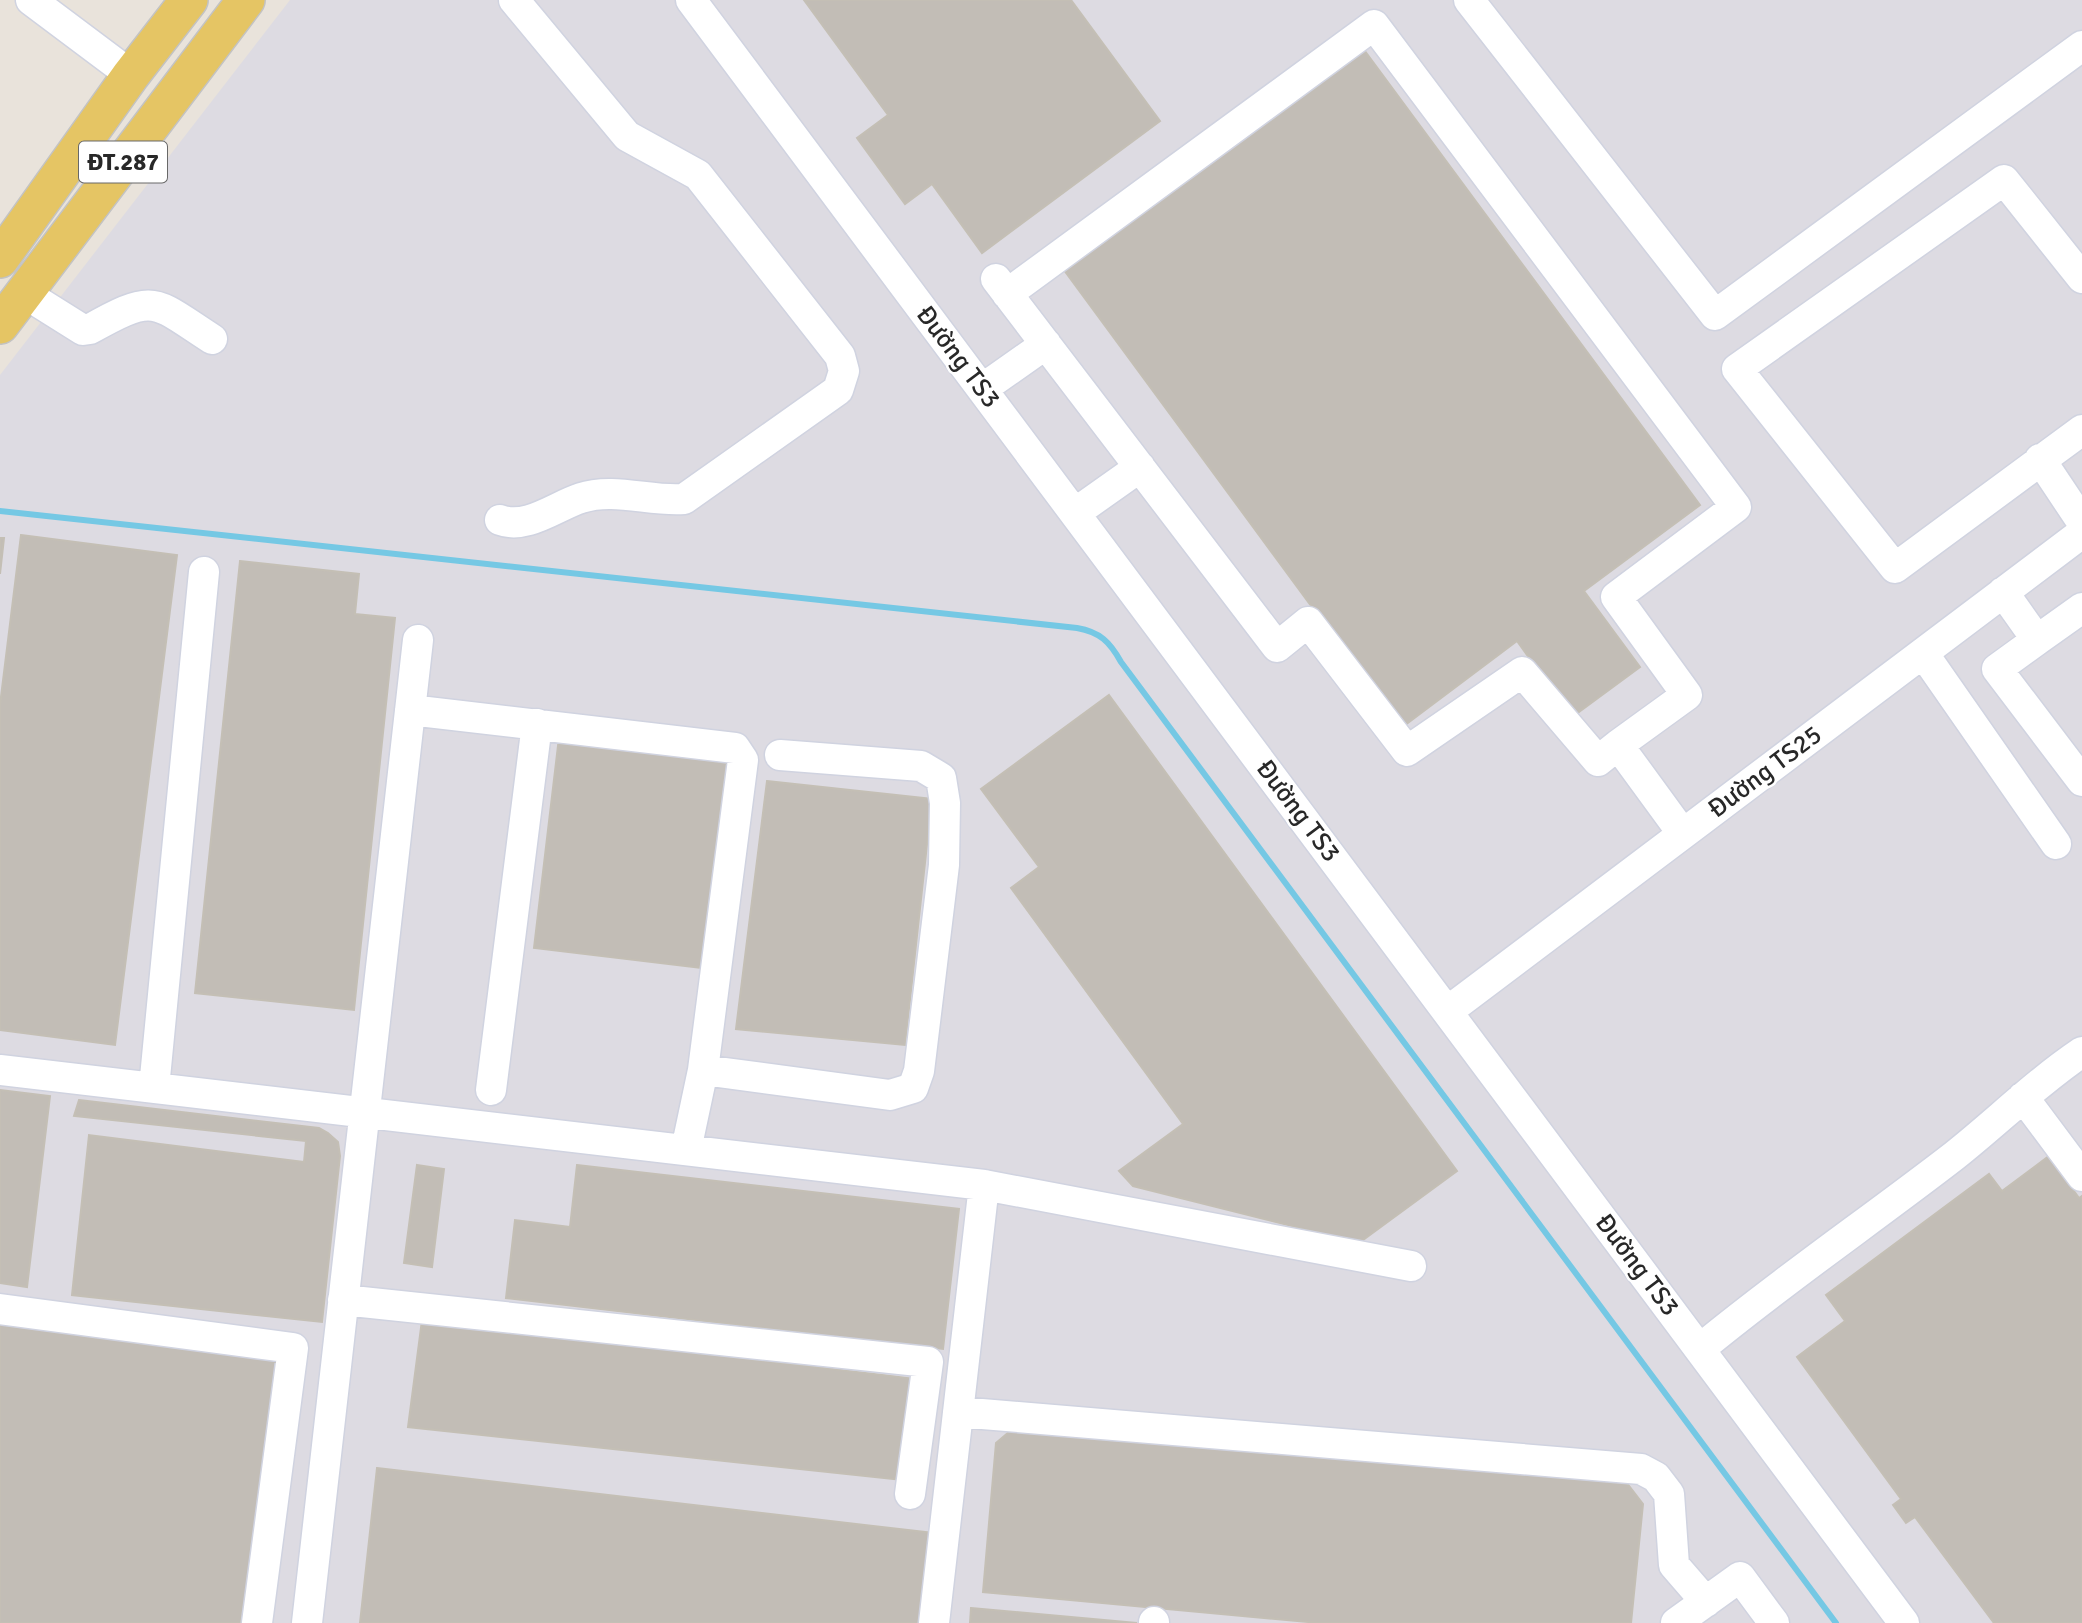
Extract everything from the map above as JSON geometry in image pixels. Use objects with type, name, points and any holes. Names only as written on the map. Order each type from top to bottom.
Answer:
[{"type":"main road","name":"ĐT.287","points":[[0,259],[131,75],[189,0]]},
{"type":"main road","name":"ĐT.287","points":[[9,306],[246,0]]},
{"type":"street","points":[[31,0],[131,75]]},
{"type":"street","points":[[500,520],[509,523],[524,522],[584,496],[609,494],[664,501],[684,499],[838,390],[845,371],[839,356],[698,175],[627,136],[514,0]]},
{"type":"street","name":"Đường TS3","points":[[691,0],[1904,1623]]},
{"type":"street","points":[[1469,0],[1715,315],[2082,46]]},
{"type":"street","points":[[1374,25],[1736,507],[1616,597],[1687,695],[1598,761],[1522,672],[1407,751],[1308,622],[1276,647],[1046,344],[1002,286],[1374,25]]},
{"type":"street","points":[[2082,278],[2004,180],[1737,369],[1895,568],[2082,430]]},
{"type":"street","points":[[9,306],[83,330],[140,306],[155,304],[212,339]]},
{"type":"street","points":[[982,389],[1046,344]]},
{"type":"street","points":[[2040,459],[2082,522]]},
{"type":"street","points":[[1075,513],[1140,467]]},
{"type":"street","name":"Đường TS25","points":[[1448,1011],[2082,533]]},
{"type":"street","points":[[154,1088],[204,572]]},
{"type":"street","points":[[2003,592],[2037,640]]},
{"type":"street","points":[[2082,608],[1997,669],[2082,780]]},
{"type":"street","points":[[307,1623],[418,640]]},
{"type":"street","points":[[1923,653],[2056,844]]},
{"type":"street","points":[[410,710],[736,748],[740,752],[743,760],[703,1070],[686,1150]]},
{"type":"street","points":[[491,1090],[537,723]]},
{"type":"street","points":[[1618,746],[1683,834]]},
{"type":"street","points":[[703,1070],[890,1095],[913,1088],[919,1071],[944,865],[945,803],[941,778],[921,766],[780,755]]},
{"type":"street","points":[[1700,1349],[1748,1309],[1955,1155],[2045,1077],[2082,1052]]},
{"type":"street","points":[[0,1070],[984,1185],[1411,1266]]},
{"type":"street","points":[[2023,1097],[2082,1176]]},
{"type":"street","points":[[934,1623],[984,1185]]},
{"type":"street","points":[[343,1300],[928,1362],[910,1494]]},
{"type":"street","points":[[0,1309],[293,1348],[257,1623]]},
{"type":"street","points":[[958,1412],[1641,1469],[1656,1477],[1670,1494],[1674,1565],[1706,1602]]},
{"type":"street","points":[[1676,1623],[1740,1577],[1774,1623]]},
{"type":"shaded area","points":[[290,0],[2082,0],[2082,1623],[0,1623],[0,375]]},
{"type":"building","points":[[804,0],[1071,0],[1160,121],[982,253],[932,184],[905,204],[857,138],[888,115]]},
{"type":"building","points":[[1359,43],[1700,505],[1584,591],[1640,667],[1572,717],[1517,641],[1401,728],[1061,266]]},
{"type":"building","points":[[21,535],[177,555],[115,1045],[0,1030],[0,705]]},
{"type":"building","points":[[0,538],[4,538],[0,574]]},
{"type":"building","points":[[240,561],[359,574],[355,614],[395,618],[354,1010],[195,993]]},
{"type":"building","points":[[1109,695],[1457,1171],[1359,1243],[1133,1186],[1119,1171],[1183,1124],[1011,888],[1039,867],[981,789]]},
{"type":"building","points":[[560,729],[728,751],[701,968],[534,948]]},
{"type":"building","points":[[767,781],[932,799],[905,1045],[736,1029]]},
{"type":"building","points":[[0,1090],[50,1096],[27,1287],[0,1283]]},
{"type":"building","points":[[79,1100],[319,1128],[338,1142],[340,1156],[322,1322],[72,1295],[89,1135],[304,1162],[306,1141],[74,1116]]},
{"type":"building","points":[[2049,1156],[2079,1198],[2082,1196],[2082,1623],[1994,1623],[1915,1517],[1906,1523],[1893,1505],[1901,1499],[1797,1357],[1845,1321],[1826,1295],[1989,1174],[2002,1191]]},
{"type":"building","points":[[417,1165],[444,1169],[432,1267],[404,1263]]},
{"type":"building","points":[[577,1165],[959,1209],[943,1349],[506,1298],[515,1220],[570,1227]]},
{"type":"building","points":[[422,1320],[916,1379],[902,1480],[408,1427]]},
{"type":"building","points":[[0,1324],[284,1359],[253,1623],[0,1623]]},
{"type":"building","points":[[1016,1426],[1626,1482],[1643,1504],[1631,1623],[1319,1623],[983,1592],[996,1443]]},
{"type":"building","points":[[377,1468],[933,1533],[924,1623],[360,1623]]},
{"type":"building","points":[[971,1608],[1137,1623],[970,1623]]},
{"type":"waterway","points":[[0,511],[1077,628],[1098,635],[1113,649],[1836,1623]]}]
